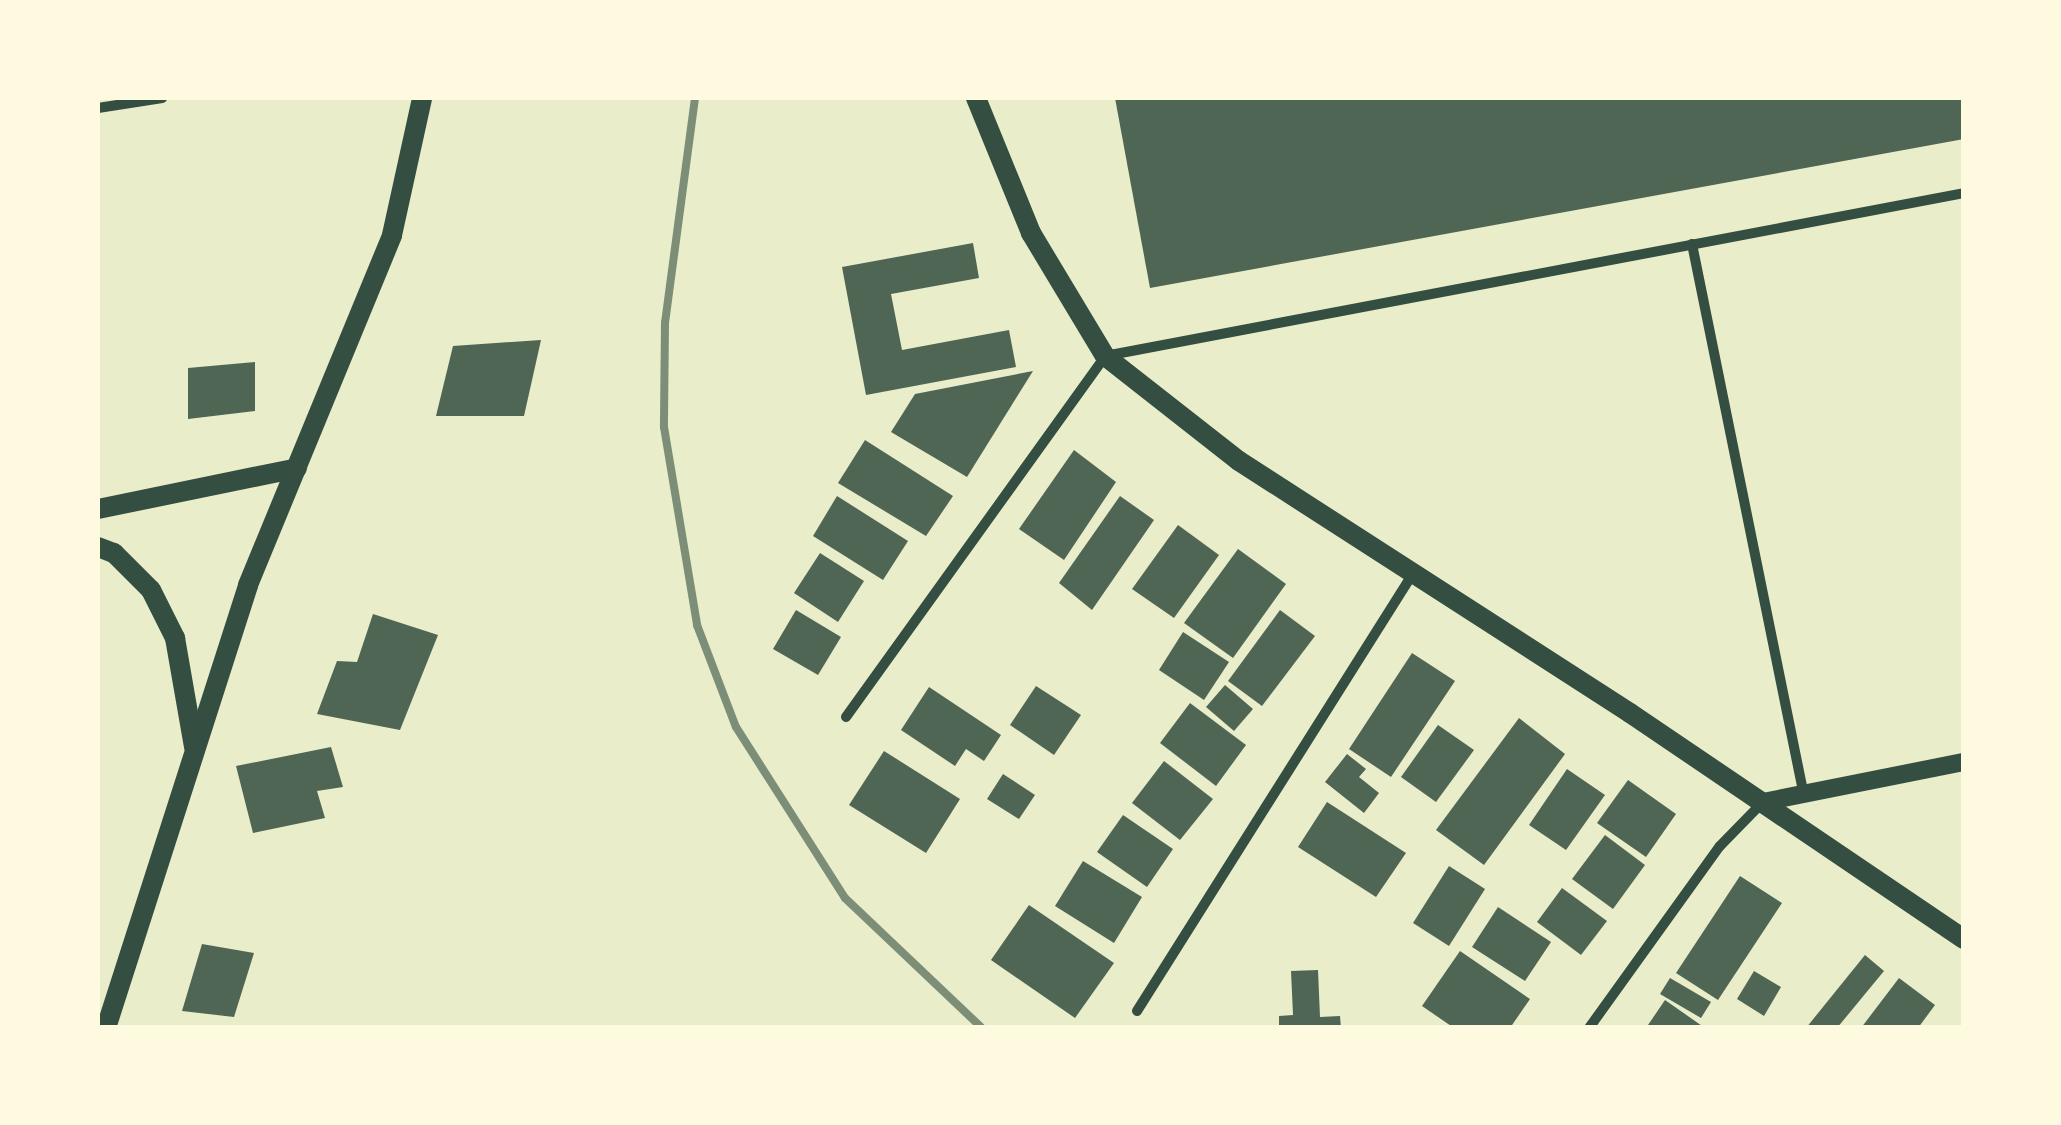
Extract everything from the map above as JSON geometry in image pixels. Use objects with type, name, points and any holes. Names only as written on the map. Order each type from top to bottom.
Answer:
[{"type":"main road","points":[[106,1028],[248,585],[392,235],[422,98]]},
{"type":"main road","points":[[976,98],[1031,233],[1105,356],[1240,462],[1762,802],[1964,939]]},
{"type":"main road","points":[[98,509],[297,468]]},
{"type":"main road","points":[[98,547],[114,553],[151,590],[175,638],[195,754]]},
{"type":"street","points":[[98,108],[162,98]]},
{"type":"street","points":[[846,716],[1105,356],[1964,193]]},
{"type":"street","points":[[1692,244],[1802,791]]},
{"type":"street","points":[[1137,1011],[1412,575]]},
{"type":"street","points":[[1589,1028],[1720,846],[1762,802],[1802,791],[1964,762]]},
{"type":"building","points":[[1115,98],[1964,98],[1964,139],[1150,288]]},
{"type":"building","points":[[973,243],[979,278],[891,294],[902,350],[1009,330],[1016,367],[866,395],[842,267]]},
{"type":"building","points":[[541,340],[524,416],[436,416],[453,346]]},
{"type":"building","points":[[255,362],[255,411],[188,419],[188,368]]},
{"type":"building","points":[[1033,371],[967,477],[891,432],[915,394]]},
{"type":"building","points":[[865,440],[953,496],[926,536],[838,483]]},
{"type":"building","points":[[1074,450],[1116,482],[1064,560],[1019,529]]},
{"type":"building","points":[[837,496],[908,541],[883,580],[813,536]]},
{"type":"building","points":[[1120,496],[1154,520],[1092,610],[1059,583]]},
{"type":"building","points":[[1178,525],[1219,555],[1174,618],[1132,589]]},
{"type":"building","points":[[1238,549],[1286,584],[1233,658],[1184,623]]},
{"type":"building","points":[[820,553],[864,581],[838,622],[794,593]]},
{"type":"building","points":[[796,610],[841,637],[818,675],[773,649]]},
{"type":"building","points":[[1280,610],[1315,636],[1262,706],[1228,681]]},
{"type":"building","points":[[373,614],[438,635],[400,730],[317,714],[337,661],[357,662]]},
{"type":"building","points":[[1183,632],[1229,662],[1204,700],[1159,670]]},
{"type":"building","points":[[1412,653],[1455,681],[1391,777],[1349,749]]},
{"type":"building","points":[[1225,685],[1253,709],[1234,731],[1206,707]]},
{"type":"building","points":[[1036,686],[1081,715],[1054,755],[1010,725]]},
{"type":"building","points":[[929,687],[1001,735],[984,761],[966,749],[955,766],[901,730]]},
{"type":"building","points":[[1190,703],[1246,745],[1216,786],[1160,743]]},
{"type":"building","points":[[1519,718],[1565,754],[1484,865],[1436,830]]},
{"type":"building","points":[[1438,725],[1474,750],[1436,802],[1401,777]]},
{"type":"building","points":[[331,747],[343,787],[317,791],[325,818],[253,833],[236,766]]},
{"type":"building","points":[[884,751],[960,799],[926,853],[849,805]]},
{"type":"building","points":[[1347,754],[1366,769],[1359,777],[1379,793],[1364,813],[1325,782]]},
{"type":"building","points":[[1164,761],[1213,799],[1180,840],[1132,803]]},
{"type":"building","points":[[1567,769],[1605,795],[1566,850],[1529,825]]},
{"type":"building","points":[[1003,774],[1035,795],[1019,819],[987,799]]},
{"type":"building","points":[[1628,780],[1676,814],[1646,857],[1597,823]]},
{"type":"building","points":[[1327,802],[1406,853],[1376,897],[1298,847]]},
{"type":"building","points":[[1123,815],[1173,849],[1147,887],[1097,852]]},
{"type":"building","points":[[1605,835],[1645,865],[1613,909],[1572,879]]},
{"type":"building","points":[[1083,861],[1142,897],[1114,943],[1055,906]]},
{"type":"building","points":[[1449,866],[1485,889],[1449,946],[1413,923]]},
{"type":"building","points":[[1740,876],[1782,903],[1718,1000],[1676,973]]},
{"type":"building","points":[[1562,888],[1607,921],[1581,955],[1537,922]]},
{"type":"building","points":[[1029,905],[1114,963],[1075,1018],[991,960]]},
{"type":"building","points":[[1498,907],[1551,942],[1525,981],[1472,947]]},
{"type":"building","points":[[202,944],[254,953],[234,1017],[182,1011]]},
{"type":"building","points":[[1460,951],[1530,999],[1510,1028],[1454,1028],[1422,1006]]},
{"type":"building","points":[[1865,955],[1884,971],[1837,1028],[1806,1028]]},
{"type":"building","points":[[1318,970],[1320,1017],[1340,1016],[1341,1028],[1279,1028],[1279,1016],[1293,1015],[1291,971]]},
{"type":"building","points":[[1754,971],[1781,987],[1764,1016],[1737,999]]},
{"type":"building","points":[[1670,978],[1711,1002],[1701,1018],[1660,994]]},
{"type":"building","points":[[1899,978],[1935,1005],[1918,1028],[1861,1028]]},
{"type":"building","points":[[1665,1000],[1705,1028],[1646,1028]]},
{"type":"railway","points":[[695,98],[665,323],[664,427],[697,625],[736,727],[845,898],[982,1028]]}]
